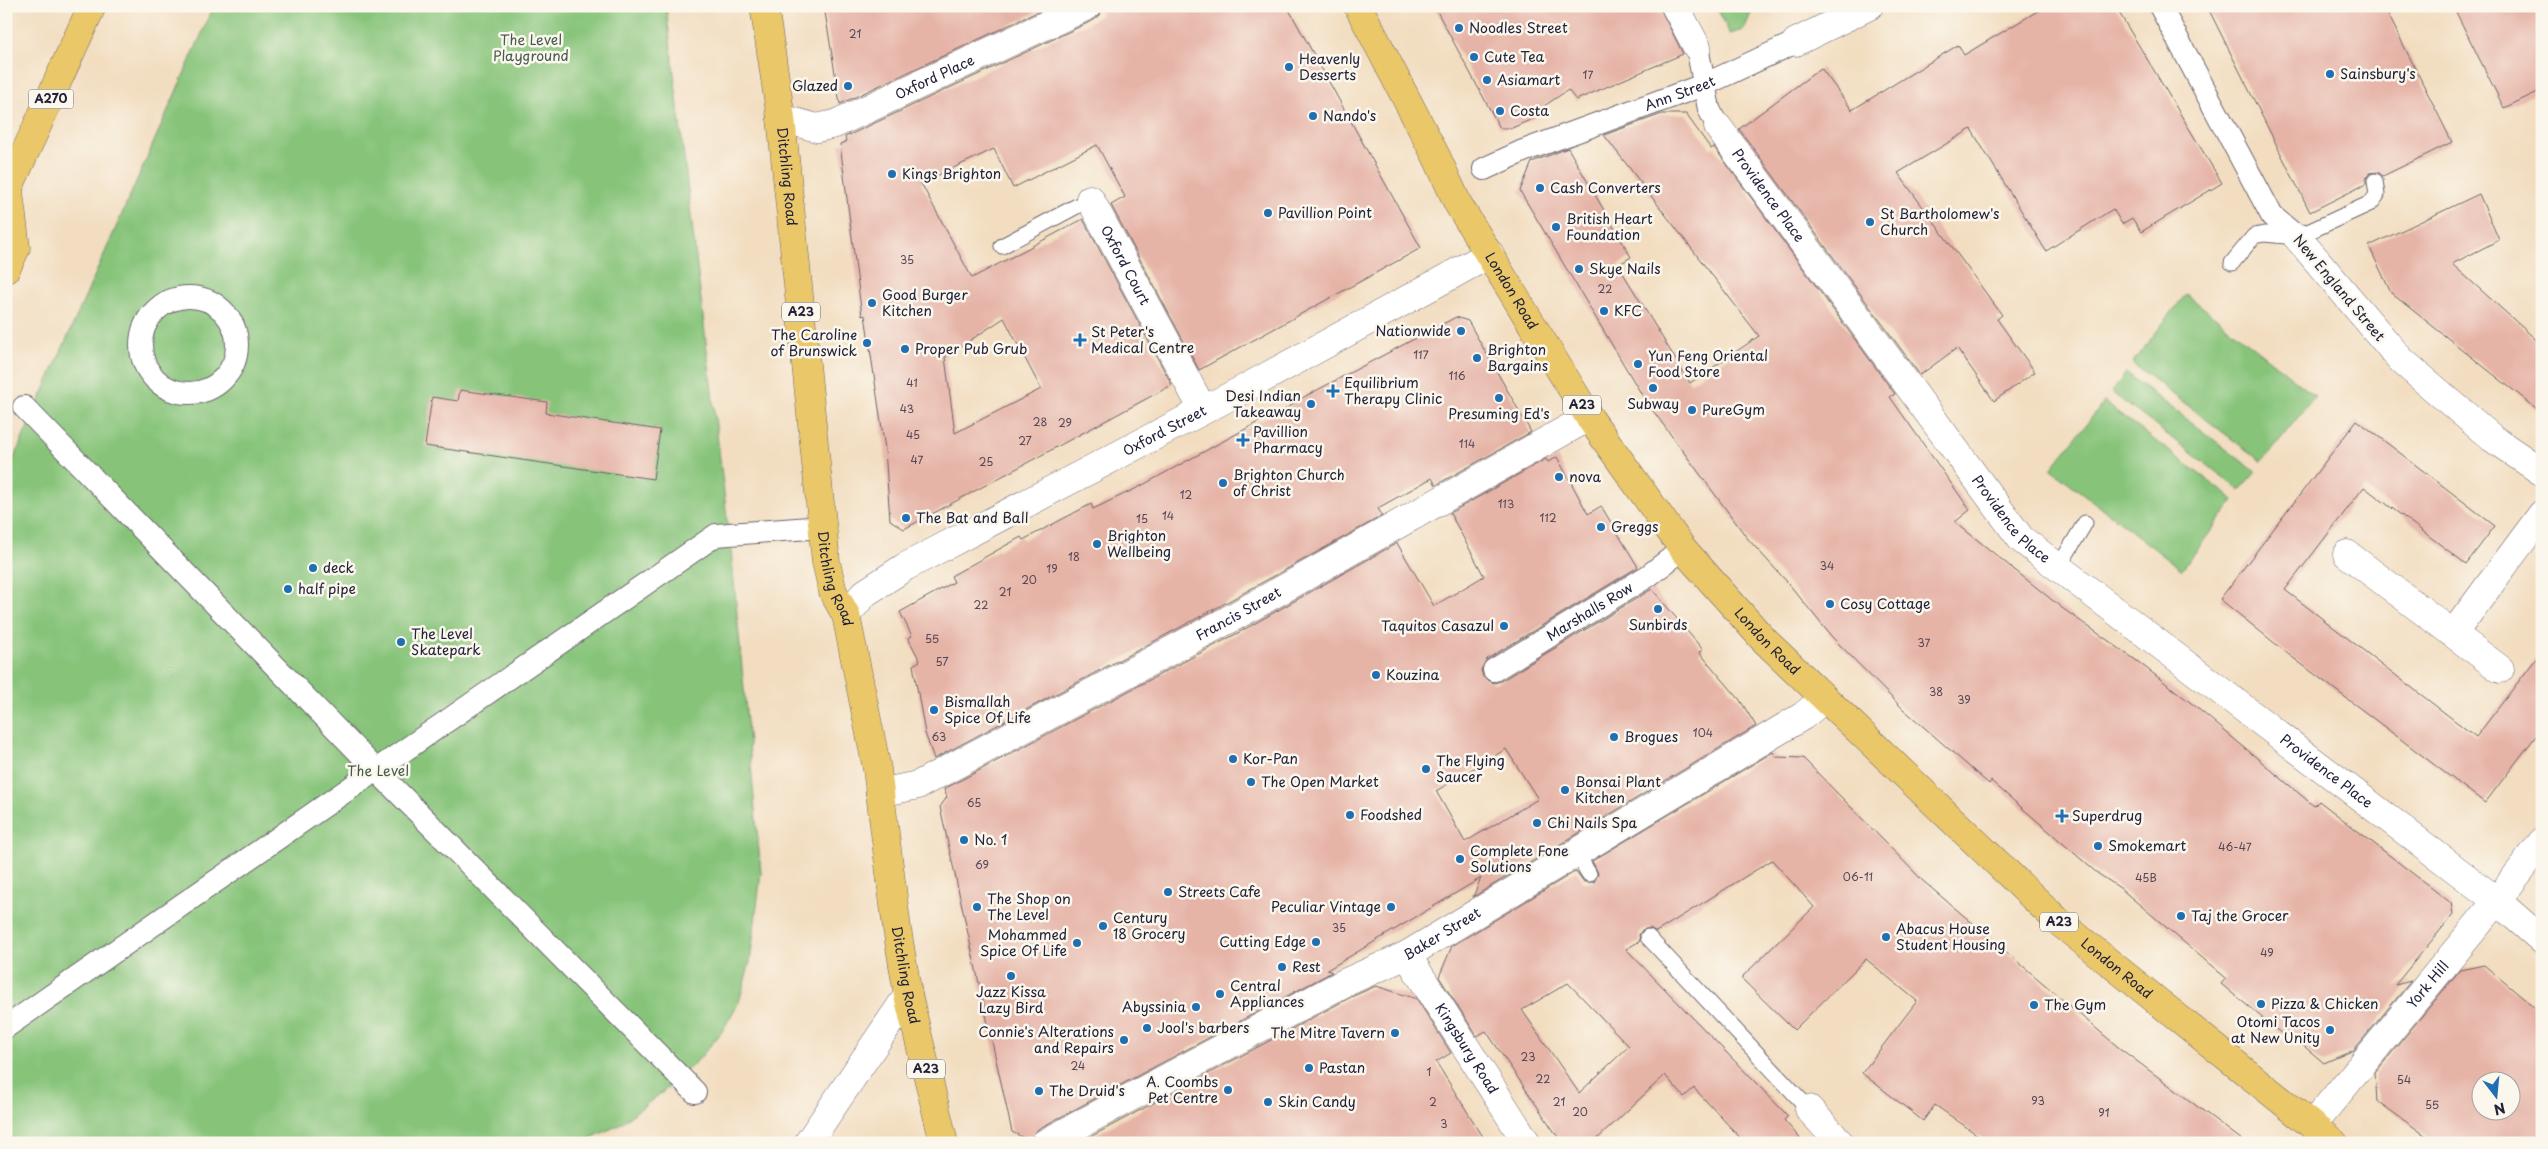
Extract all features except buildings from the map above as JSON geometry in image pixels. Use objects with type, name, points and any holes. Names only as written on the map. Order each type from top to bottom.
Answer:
[{"type":"main road","name":"A270","points":[[6,269],[16,248],[8,193],[92,6]]},
{"type":"main road","name":"Ditchling Road","points":[[764,6],[781,118],[826,562],[831,584],[846,615],[880,793],[897,929],[908,995],[944,1143]]},
{"type":"main road","name":"London Road","points":[[1358,6],[1437,158],[1458,204],[1589,416],[1683,549],[1763,639],[2058,922],[2334,1143]]},
{"type":"street","name":"Oxford Place","points":[[781,118],[817,128],[834,124],[1087,6]]},
{"type":"street","name":"Providence Place","points":[[1676,6],[1696,47],[1706,84],[1709,109],[1718,127],[1991,502],[2021,539],[2497,901],[2542,940]]},
{"type":"street","name":"Ann Street","points":[[1484,169],[1524,151],[1706,84],[1869,6]]},
{"type":"street","name":"New England Street","points":[[2160,6],[2272,216],[2297,236],[2400,360],[2492,438],[2542,472]]},
{"type":"street","name":"Oxford Court","points":[[1090,200],[1203,410]]},
{"type":"street","name":"Oxford Street","points":[[846,615],[865,593],[905,567],[1203,410],[1490,254]]},
{"type":"street","points":[[192,297],[208,301],[222,310],[232,324],[237,339],[236,356],[229,371],[218,384],[203,391],[178,391],[170,389],[156,380],[146,367],[141,350],[142,334],[149,319],[160,306],[176,299],[192,297]]},
{"type":"street","points":[[24,407],[376,770],[695,1092]]},
{"type":"street","name":"Francis Street","points":[[880,793],[918,785],[935,776],[1228,620],[1589,416]]},
{"type":"street","points":[[2453,634],[2542,514]]},
{"type":"street","points":[[6,1026],[716,535],[822,527]]},
{"type":"street","name":"Marshalls Row","points":[[1494,670],[1648,576],[1683,549]]},
{"type":"street","points":[[2347,554],[2500,669]]},
{"type":"street","name":"Baker Street","points":[[1046,1143],[1344,983],[1407,955],[1582,863],[1803,716],[1824,699]]},
{"type":"street","name":"York Hill","points":[[2312,1125],[2497,901],[2542,842]]},
{"type":"street","name":"Kingsbury Road","points":[[1407,955],[1527,1143]]},
{"type":"street","points":[[808,1143],[908,995]]},
{"type":"street","points":[[1808,1108],[1840,1143]]},
{"type":"lane","points":[[2232,263],[2254,236],[2264,234],[2297,236],[2371,203],[2377,195],[2376,181]]},
{"type":"lane","points":[[1002,246],[1090,200]]},
{"type":"lane","points":[[2058,568],[2085,523]]},
{"type":"lane","points":[[1648,937],[1808,1108]]},
{"type":"green space","name":"The Level","points":[[214,6],[666,6],[732,560],[761,873],[750,962],[739,1002],[721,1033],[698,1060],[664,1091],[617,1126],[580,1143],[6,1143],[6,476]]},
{"type":"green space","points":[[1716,6],[1754,6],[1744,30],[1730,34]]},
{"type":"green space","points":[[2186,294],[2315,396],[2262,462],[2132,363]]},
{"type":"green space","points":[[2126,373],[2256,472],[2240,490],[2111,392]]},
{"type":"green space","points":[[2104,402],[2234,500],[2182,570],[2051,469]]},
{"type":"place","name":"Noodles Street","points":[[1459,28]]},
{"type":"place","name":"Cute Tea","points":[[1474,57]]},
{"type":"place","name":"Heavenly Desserts","points":[[1289,67]]},
{"type":"place","name":"Sainsbury's","points":[[2330,74]]},
{"type":"place","name":"Asiamart","points":[[1487,80]]},
{"type":"place","name":"Glazed","points":[[848,86]]},
{"type":"place","name":"Costa","points":[[1500,111]]},
{"type":"place","name":"Nando's","points":[[1313,116]]},
{"type":"place","name":"Kings Brighton","points":[[892,174]]},
{"type":"place","name":"Cash Converters","points":[[1540,188]]},
{"type":"place","name":"Pavillion Point","points":[[1268,213]]},
{"type":"place","name":"St Bartholomew's Church","points":[[1870,222]]},
{"type":"place","name":"British Heart Foundation","points":[[1556,227]]},
{"type":"place","name":"Skye Nails","points":[[1579,269]]},
{"type":"place","name":"Good Burger Kitchen","points":[[872,303]]},
{"type":"place","name":"KFC","points":[[1604,311]]},
{"type":"place","name":"Nationwide","points":[[1461,331]]},
{"type":"place","name":"St Peter's Medical Centre","points":[[1080,340]]},
{"type":"place","name":"The Caroline of Brunswick","points":[[867,343]]},
{"type":"place","name":"Proper Pub Grub","points":[[905,349]]},
{"type":"place","name":"Brighton Bargains","points":[[1477,358]]},
{"type":"place","name":"Yun Feng Oriental Food Store","points":[[1638,364]]},
{"type":"place","name":"Subway","points":[[1653,388]]},
{"type":"place","name":"Equilibrium Therapy Clinic","points":[[1333,391]]},
{"type":"place","name":"Presuming Ed's","points":[[1499,398]]},
{"type":"place","name":"Desi Indian Takeaway","points":[[1311,404]]},
{"type":"place","name":"PureGym","points":[[1692,410]]},
{"type":"place","name":"Pavillion Pharmacy","points":[[1243,440]]},
{"type":"place","name":"nova","points":[[1559,477]]},
{"type":"place","name":"Brighton Church of Christ","points":[[1223,483]]},
{"type":"place","name":"The Bat and Ball","points":[[906,518]]},
{"type":"place","name":"Greggs","points":[[1601,527]]},
{"type":"place","name":"Brighton Wellbeing","points":[[1097,544]]},
{"type":"place","name":"deck","points":[[313,568]]},
{"type":"place","name":"half pipe","points":[[288,589]]},
{"type":"place","name":"Cosy Cottage","points":[[1830,604]]},
{"type":"place","name":"Sunbirds","points":[[1658,609]]},
{"type":"place","name":"Taquitos Casazul","points":[[1504,626]]},
{"type":"place","name":"The Level Skatepark","points":[[401,642]]},
{"type":"place","name":"Kouzina","points":[[1376,675]]},
{"type":"place","name":"Bismallah Spice Of Life","points":[[934,710]]},
{"type":"place","name":"Brogues","points":[[1614,737]]},
{"type":"place","name":"Kor-Pan","points":[[1233,759]]},
{"type":"place","name":"The Flying Saucer","points":[[1426,769]]},
{"type":"place","name":"The Open Market","points":[[1251,782]]},
{"type":"place","name":"Bonsai Plant Kitchen","points":[[1565,790]]},
{"type":"place","name":"Foodshed","points":[[1350,815]]},
{"type":"place","name":"Superdrug","points":[[2062,816]]},
{"type":"place","name":"Chi Nails Spa","points":[[1537,823]]},
{"type":"place","name":"No. 1","points":[[964,840]]},
{"type":"place","name":"Smokemart","points":[[2098,846]]},
{"type":"place","name":"Complete Fone Solutions","points":[[1460,859]]},
{"type":"place","name":"Streets Cafe","points":[[1168,892]]},
{"type":"place","name":"The Shop on The Level","points":[[977,907]]},
{"type":"place","name":"Peculiar Vintage","points":[[1391,907]]},
{"type":"place","name":"Taj the Grocer","points":[[2181,916]]},
{"type":"place","name":"Century 18 Grocery","points":[[1103,926]]},
{"type":"place","name":"Abacus House Student Housing","points":[[1886,937]]},
{"type":"place","name":"Cutting Edge","points":[[1316,942]]},
{"type":"place","name":"Mohammed Spice Of Life","points":[[1077,943]]},
{"type":"place","name":"Rest","points":[[1282,967]]},
{"type":"place","name":"Jazz Kissa Lazy Bird","points":[[1011,976]]},
{"type":"place","name":"Central Appliances","points":[[1220,994]]},
{"type":"place","name":"Pizza & Chicken","points":[[2261,1004]]},
{"type":"place","name":"The Gym","points":[[2034,1005]]},
{"type":"place","name":"Abyssinia","points":[[1196,1007]]},
{"type":"place","name":"Jool's barbers","points":[[1147,1028]]},
{"type":"place","name":"Otomi Tacos at New Unity","points":[[2330,1030]]},
{"type":"place","name":"The Mitre Tavern","points":[[1395,1033]]},
{"type":"place","name":"Connie's Alterations and Repairs","points":[[1124,1040]]},
{"type":"place","name":"Pastan","points":[[1309,1068]]},
{"type":"place","name":"A. Coombs Pet Centre","points":[[1228,1090]]},
{"type":"place","name":"The Druid's","points":[[1039,1091]]},
{"type":"place","name":"Skin Candy","points":[[1268,1102]]},
{"type":"park label","name":"The Level Playground","points":[[531,48]]}]
